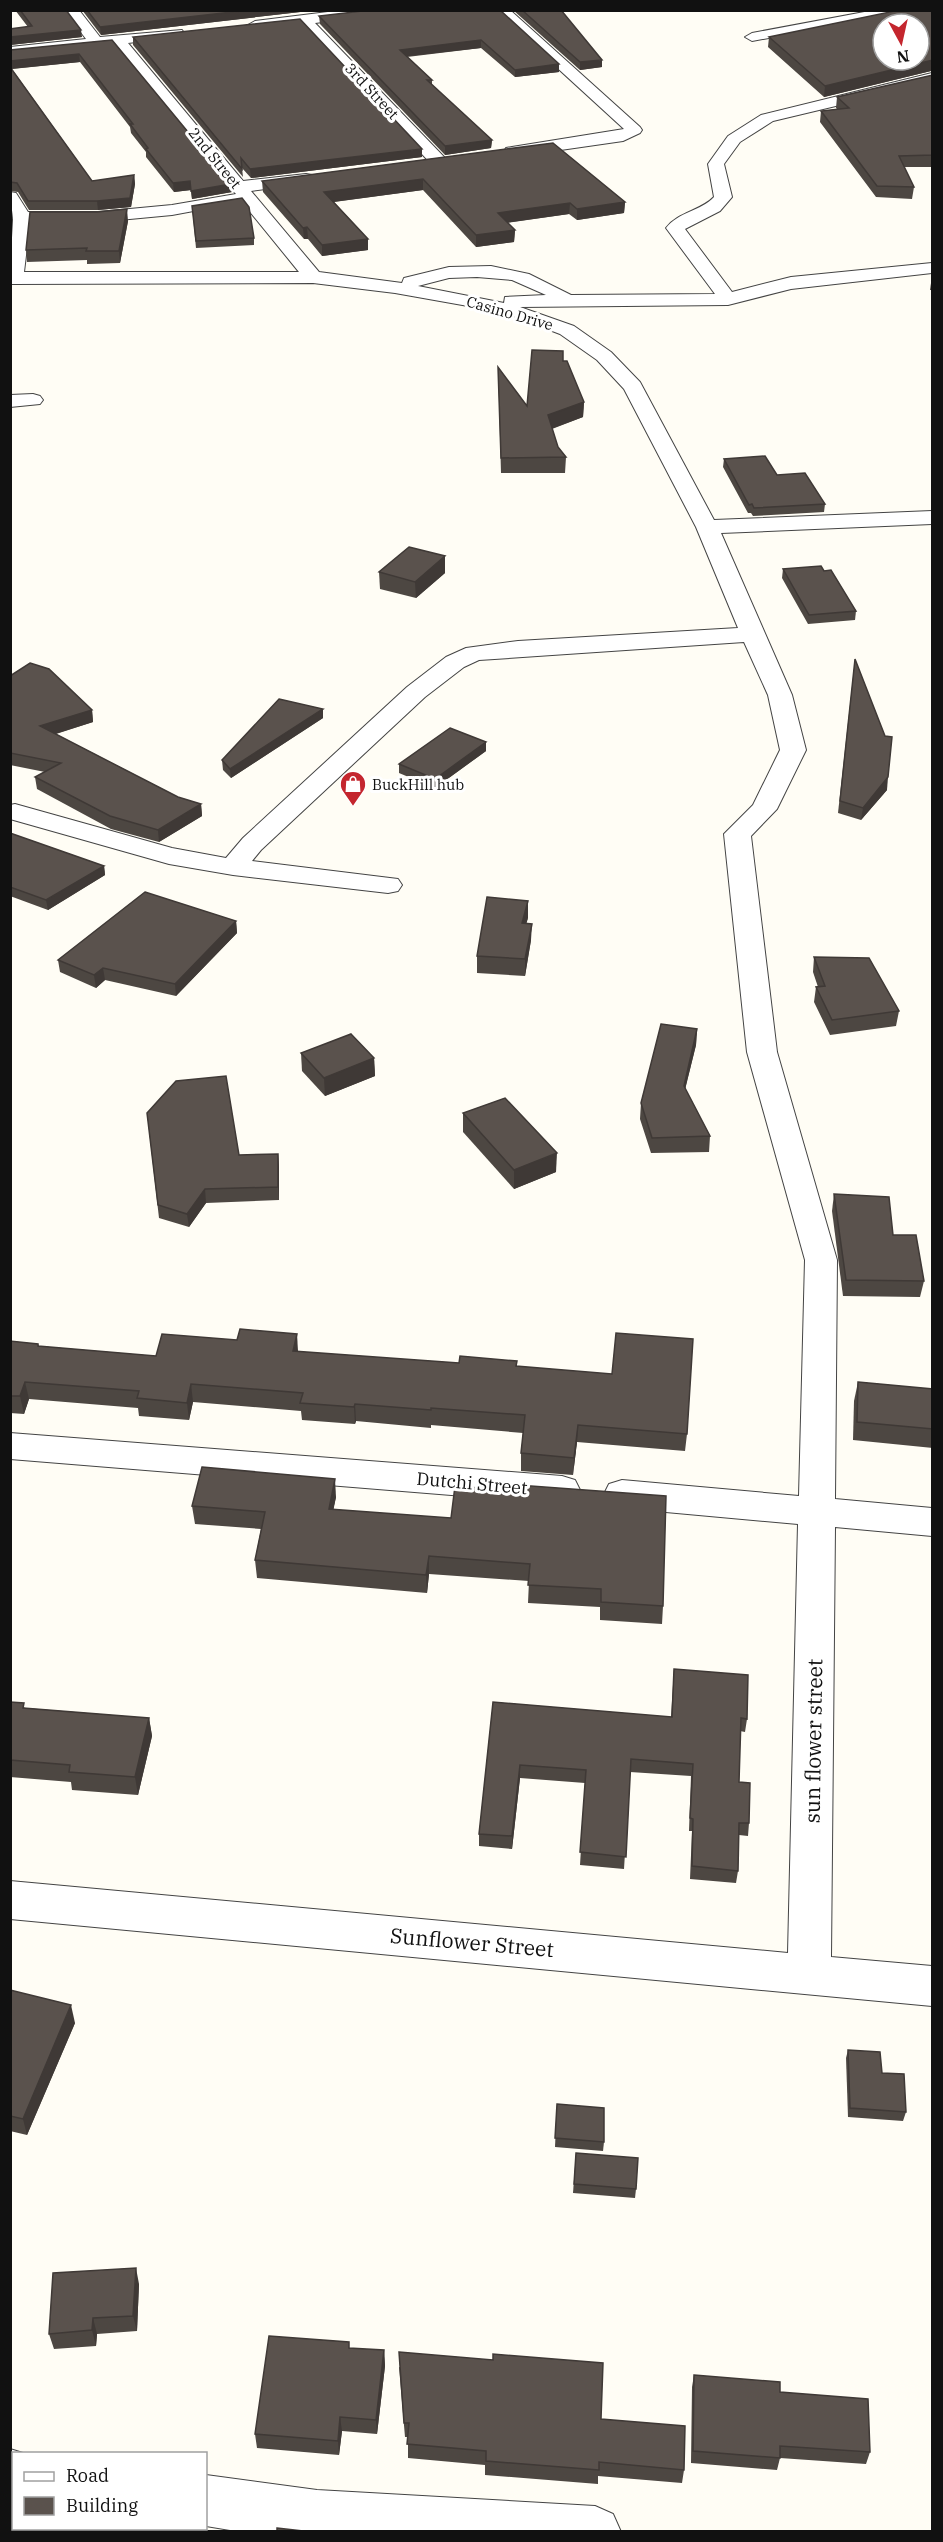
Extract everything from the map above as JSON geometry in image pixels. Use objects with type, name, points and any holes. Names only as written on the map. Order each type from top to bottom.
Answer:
[{"type":"street","points":[[71,10],[96,42]]},
{"type":"street","points":[[267,10],[279,22]]},
{"type":"street","points":[[244,26],[387,10]]},
{"type":"street","points":[[497,154],[623,136],[634,130],[501,10]]},
{"type":"street","points":[[752,37],[902,10]]},
{"type":"street","name":"3rd Street","points":[[304,19],[445,162],[416,166]]},
{"type":"street","points":[[10,52],[187,32]]},
{"type":"street","name":"2nd Street","points":[[118,40],[313,277]]},
{"type":"street","points":[[728,299],[675,228],[682,221],[719,205],[723,197],[716,164],[734,139],[767,118],[933,78]]},
{"type":"street","points":[[22,217],[109,216],[172,210],[243,192],[322,177]]},
{"type":"street","points":[[10,197],[22,217],[12,278]]},
{"type":"street","points":[[468,300],[574,302],[728,299],[791,284],[933,268]]},
{"type":"street","points":[[395,287],[425,277],[475,272],[504,273],[519,277],[574,302]]},
{"type":"street","name":"Casino Drive","points":[[12,278],[313,277],[395,287],[519,312],[567,330],[604,356],[633,386],[708,527],[780,695],[793,750],[764,809]]},
{"type":"street","points":[[10,401],[33,400]]},
{"type":"street","points":[[708,527],[925,518]]},
{"type":"street","points":[[233,867],[252,844],[416,692],[455,662],[474,653],[518,648],[752,634]]},
{"type":"street","name":"sun flower street","points":[[764,809],[737,834],[762,1052],[821,1260],[809,1973]]},
{"type":"street","points":[[15,812],[169,856],[233,867],[388,885]]},
{"type":"street","name":"Dutchi Street","points":[[10,1446],[817,1510],[933,1522]]},
{"type":"street","name":"Sunflower Street","points":[[10,1900],[933,1986]]},
{"type":"street","points":[[207,2501],[317,2516],[595,2532]]},
{"type":"building","points":[[20,10],[66,10],[81,30],[10,37],[10,29],[32,26]]},
{"type":"building","points":[[87,10],[250,10],[100,27]]},
{"type":"building","points":[[371,10],[500,10],[559,64],[515,70],[481,40],[400,50],[432,80],[427,80],[492,140],[445,146],[319,16]]},
{"type":"building","points":[[522,10],[561,10],[602,60],[580,62]]},
{"type":"building","points":[[933,10],[933,60],[931,60],[931,12],[890,12]]},
{"type":"building","points":[[871,16],[871,72],[883,72],[825,86],[769,37]]},
{"type":"building","points":[[300,19],[422,149],[250,169],[241,158],[242,169],[133,37]]},
{"type":"building","points":[[112,40],[231,184],[191,191],[190,181],[173,183],[146,149],[148,148],[130,124],[133,124],[79,54],[10,61],[10,50]]},
{"type":"building","points":[[10,67],[92,181],[134,175],[130,198],[97,201],[28,201],[17,183],[10,182]]},
{"type":"building","points":[[933,75],[933,155],[899,156],[914,187],[877,186],[821,111],[849,108],[837,97]]},
{"type":"building","points":[[553,143],[625,202],[577,209],[570,203],[498,213],[515,230],[476,235],[423,179],[324,192],[368,239],[322,245],[307,227],[303,228],[262,181]]},
{"type":"building","points":[[242,198],[249,207],[254,238],[196,241],[192,206]]},
{"type":"building","points":[[127,209],[119,251],[86,251],[87,248],[26,250],[30,212],[97,212]]},
{"type":"building","points":[[532,350],[563,351],[563,361],[567,361],[584,402],[548,415],[558,447],[566,457],[501,458],[498,367],[527,406]]},
{"type":"building","points":[[765,456],[777,475],[805,473],[825,504],[754,508],[752,504],[749,505],[724,459]]},
{"type":"building","points":[[409,547],[445,556],[415,582],[379,572]]},
{"type":"building","points":[[821,566],[824,571],[831,570],[856,611],[809,615],[783,569]]},
{"type":"building","points":[[855,659],[885,736],[892,737],[888,777],[863,808],[840,801]]},
{"type":"building","points":[[30,663],[49,669],[92,710],[40,726],[178,797],[201,804],[158,830],[110,816],[35,777],[61,763],[10,753],[10,676]]},
{"type":"building","points":[[279,699],[323,709],[230,769],[222,760]]},
{"type":"building","points":[[450,728],[486,742],[435,779],[399,764]]},
{"type":"building","points":[[10,833],[104,866],[46,900],[10,887]]},
{"type":"building","points":[[145,892],[236,921],[175,984],[103,968],[94,975],[58,960]]},
{"type":"building","points":[[487,897],[528,901],[522,923],[532,924],[525,959],[477,956]]},
{"type":"building","points":[[814,957],[869,958],[899,1011],[832,1020],[816,987],[825,986]]},
{"type":"building","points":[[661,1024],[697,1029],[684,1086],[710,1136],[652,1138],[641,1103]]},
{"type":"building","points":[[351,1034],[374,1058],[324,1078],[301,1053]]},
{"type":"building","points":[[226,1076],[239,1155],[278,1154],[278,1187],[205,1189],[187,1214],[158,1205],[147,1113],[176,1081]]},
{"type":"building","points":[[505,1098],[557,1153],[514,1170],[463,1113]]},
{"type":"building","points":[[834,1194],[889,1197],[893,1235],[916,1235],[924,1281],[846,1280]]},
{"type":"building","points":[[240,1329],[297,1334],[293,1351],[459,1363],[460,1356],[517,1361],[516,1366],[612,1374],[616,1333],[693,1339],[687,1434],[578,1425],[574,1458],[521,1453],[525,1415],[431,1408],[431,1410],[355,1404],[354,1407],[300,1403],[303,1393],[191,1384],[187,1403],[137,1398],[139,1391],[25,1382],[20,1396],[10,1396],[10,1341],[38,1344],[38,1346],[156,1356],[162,1334],[237,1340]]},
{"type":"building","points":[[858,1382],[933,1389],[933,1429],[857,1422]]},
{"type":"building","points":[[202,1467],[335,1479],[329,1509],[451,1518],[455,1486],[517,1491],[518,1485],[666,1496],[663,1606],[601,1602],[601,1589],[528,1585],[530,1564],[429,1556],[426,1575],[255,1560],[265,1512],[192,1506]]},
{"type":"building","points":[[674,1669],[748,1675],[747,1719],[741,1718],[739,1782],[750,1783],[749,1823],[739,1823],[738,1871],[692,1866],[693,1819],[690,1818],[693,1764],[631,1759],[626,1857],[580,1852],[586,1770],[520,1765],[512,1836],[479,1834],[493,1702],[672,1717]]},
{"type":"building","points":[[10,1702],[24,1703],[23,1708],[149,1718],[135,1777],[69,1772],[70,1765],[10,1760]]},
{"type":"building","points":[[10,1990],[71,2005],[23,2119],[10,2116]]},
{"type":"building","points":[[848,2050],[880,2052],[882,2073],[904,2074],[906,2112],[850,2108]]},
{"type":"building","points":[[557,2104],[604,2108],[604,2142],[555,2138]]},
{"type":"building","points":[[576,2153],[638,2158],[636,2189],[574,2184]]},
{"type":"building","points":[[136,2268],[133,2316],[93,2318],[92,2330],[49,2334],[53,2273]]},
{"type":"building","points":[[269,2336],[349,2342],[349,2348],[384,2350],[376,2420],[340,2417],[338,2441],[255,2434]]},
{"type":"building","points":[[399,2352],[493,2360],[493,2354],[603,2363],[601,2419],[685,2426],[684,2470],[599,2462],[599,2470],[486,2461],[486,2451],[407,2444],[409,2423],[404,2423]]},
{"type":"building","points":[[694,2375],[780,2382],[780,2392],[868,2399],[870,2452],[780,2446],[780,2458],[693,2451]]},
{"type":"building","points":[[277,2528],[312,2532],[277,2532]]},
{"type":"place","name":"BuckHill hub","points":[[353,807]]}]
